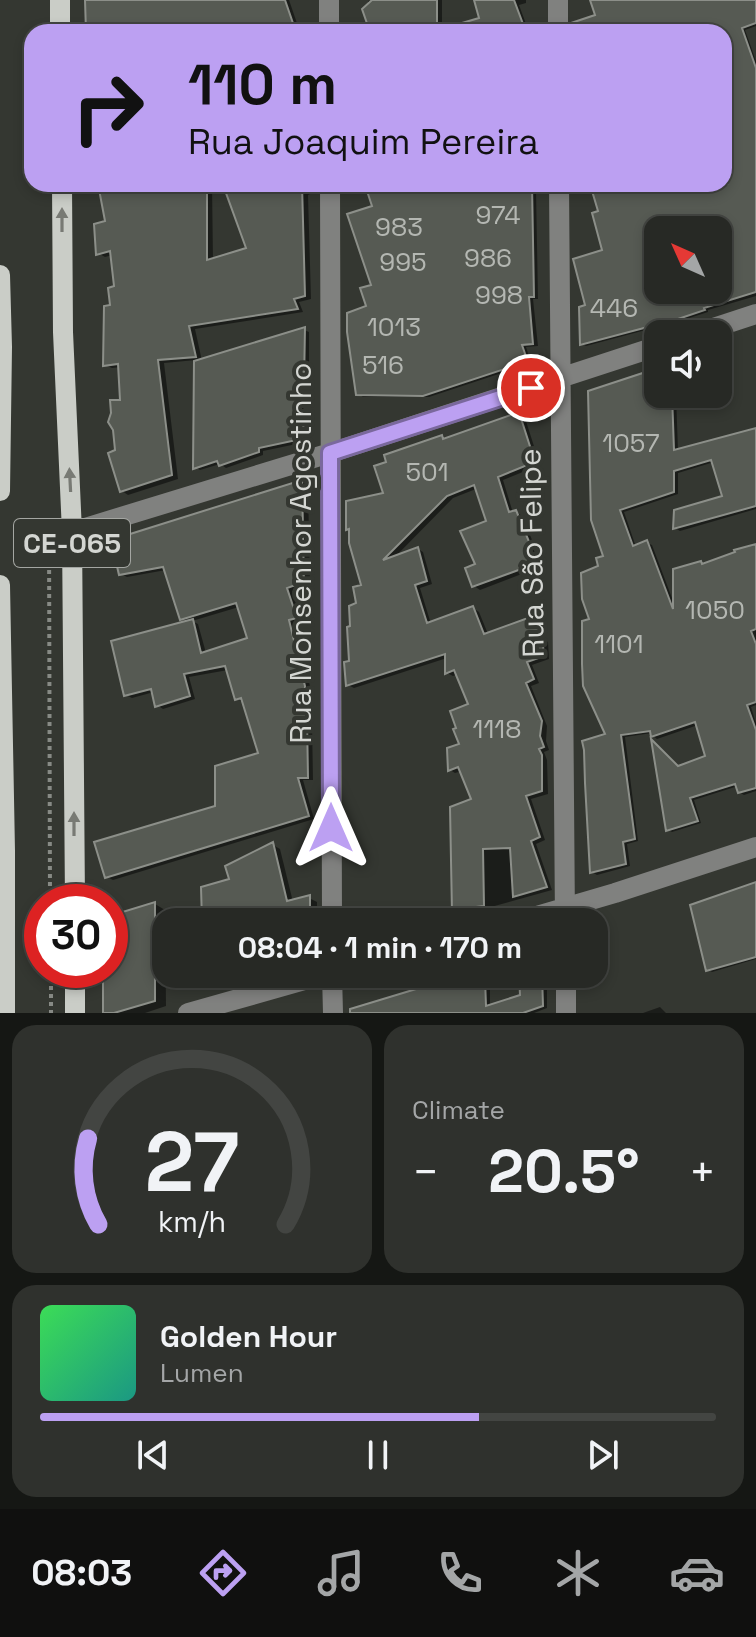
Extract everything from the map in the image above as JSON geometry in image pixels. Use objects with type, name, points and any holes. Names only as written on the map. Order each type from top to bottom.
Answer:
[{"type":"main road","points":[[60,0],[60,24]]},
{"type":"main road","name":"CE-065","points":[[62,192],[63,332],[72,532],[75,884]]},
{"type":"main road","name":"CE-065","points":[[0,275],[0,491]]},
{"type":"main road","name":"CE-065","points":[[0,585],[5,1013]]},
{"type":"main road","points":[[75,988],[75,1013]]},
{"type":"street","points":[[329,0],[329,24]]},
{"type":"street","points":[[558,0],[558,24]]},
{"type":"street","name":"Rua Monsenhor Agostinho","points":[[330,192],[332,908]]},
{"type":"street","name":"Rua São Felipe","points":[[559,192],[565,908]]},
{"type":"street","points":[[732,322],[756,314]]},
{"type":"street","points":[[72,532],[330,453],[644,351]]},
{"type":"street","points":[[585,908],[756,847]]},
{"type":"street","points":[[188,1013],[278,988]]},
{"type":"street","points":[[330,988],[333,1013]]},
{"type":"street","points":[[566,988],[566,1013]]},
{"type":"path","points":[[49,515],[50,884]]},
{"type":"path","points":[[51,988],[51,1013]]},
{"type":"building","points":[[85,0],[285,0],[293,24],[86,24]]},
{"type":"building","points":[[372,0],[437,0],[437,24],[367,24],[362,9]]},
{"type":"building","points":[[474,0],[514,0],[523,24],[459,24],[479,18]]},
{"type":"building","points":[[590,0],[756,0],[756,23],[742,28],[756,68],[756,292],[732,299],[732,216],[644,216],[644,304],[717,304],[674,320],[644,320],[644,328],[580,345],[579,307],[585,305],[573,259],[602,250],[592,213],[598,211],[592,192],[732,192],[732,24],[571,24],[595,15]]},
{"type":"building","points":[[100,192],[207,192],[207,260],[246,248],[226,193],[302,192],[305,296],[294,299],[298,309],[189,326],[196,357],[158,360],[172,475],[120,492],[108,453],[115,450],[113,430],[108,422],[110,400],[120,400],[118,364],[103,366],[104,306],[110,305],[108,288],[114,286],[110,251],[96,255],[94,224],[105,221]]},
{"type":"building","points":[[367,192],[532,192],[534,297],[529,297],[533,344],[522,345],[529,365],[517,365],[423,396],[356,395],[347,313],[366,306],[360,288],[371,285],[347,214],[372,206]]},
{"type":"building","points":[[305,327],[304,385],[295,388],[306,438],[259,448],[259,452],[219,466],[217,461],[193,469],[194,361]]},
{"type":"building","points":[[644,373],[644,408],[672,408],[674,450],[756,428],[756,506],[673,529],[674,510],[722,496],[711,460],[674,471],[674,492],[620,510],[633,546],[647,540],[673,609],[673,569],[701,561],[702,564],[756,544],[756,629],[751,631],[756,644],[756,702],[747,705],[756,730],[756,788],[738,793],[735,784],[690,798],[698,821],[666,831],[651,739],[678,766],[705,756],[695,722],[651,737],[650,731],[621,735],[635,839],[623,842],[626,864],[590,873],[582,741],[605,734],[583,686],[582,621],[589,619],[582,599],[581,573],[598,566],[596,558],[603,556],[591,520],[588,391]]},
{"type":"building","points":[[519,412],[535,462],[498,477],[509,512],[516,510],[535,564],[472,587],[465,568],[475,564],[460,531],[486,521],[474,485],[447,496],[383,560],[418,547],[427,581],[415,585],[427,623],[473,606],[484,634],[539,614],[539,637],[542,636],[544,656],[527,662],[534,679],[526,683],[542,721],[540,736],[544,747],[539,749],[542,755],[542,791],[526,796],[540,837],[531,841],[547,887],[513,897],[510,848],[483,849],[484,906],[468,908],[452,908],[450,807],[471,799],[458,767],[448,771],[447,748],[459,744],[450,711],[468,704],[454,670],[445,674],[445,654],[346,686],[344,662],[349,661],[349,606],[356,603],[353,587],[361,585],[349,543],[349,529],[346,530],[346,501],[383,493],[374,466],[386,462],[384,455],[442,435],[443,439]]},
{"type":"building","points":[[302,480],[304,582],[287,588],[297,618],[289,620],[305,686],[308,778],[298,778],[309,816],[105,878],[94,842],[215,806],[215,766],[258,753],[241,698],[235,700],[225,666],[184,674],[190,696],[155,707],[151,689],[124,696],[111,641],[193,619],[201,653],[247,638],[236,603],[180,620],[163,567],[119,575],[111,540]]},
{"type":"building","points":[[273,842],[287,901],[310,895],[310,908],[202,908],[201,887],[229,879],[225,866]]},
{"type":"building","points":[[756,882],[756,957],[706,971],[690,905]]},
{"type":"building","points":[[155,902],[155,908],[152,908],[152,988],[155,988],[155,1001],[114,1013],[103,1013],[103,988],[128,988],[128,910]]},
{"type":"building","points":[[419,988],[485,988],[486,1006],[520,995],[520,988],[542,988],[543,1006],[523,1013],[350,1013],[350,1009]]},
{"type":"route","points":[[331,828],[330,453],[531,388]]}]
